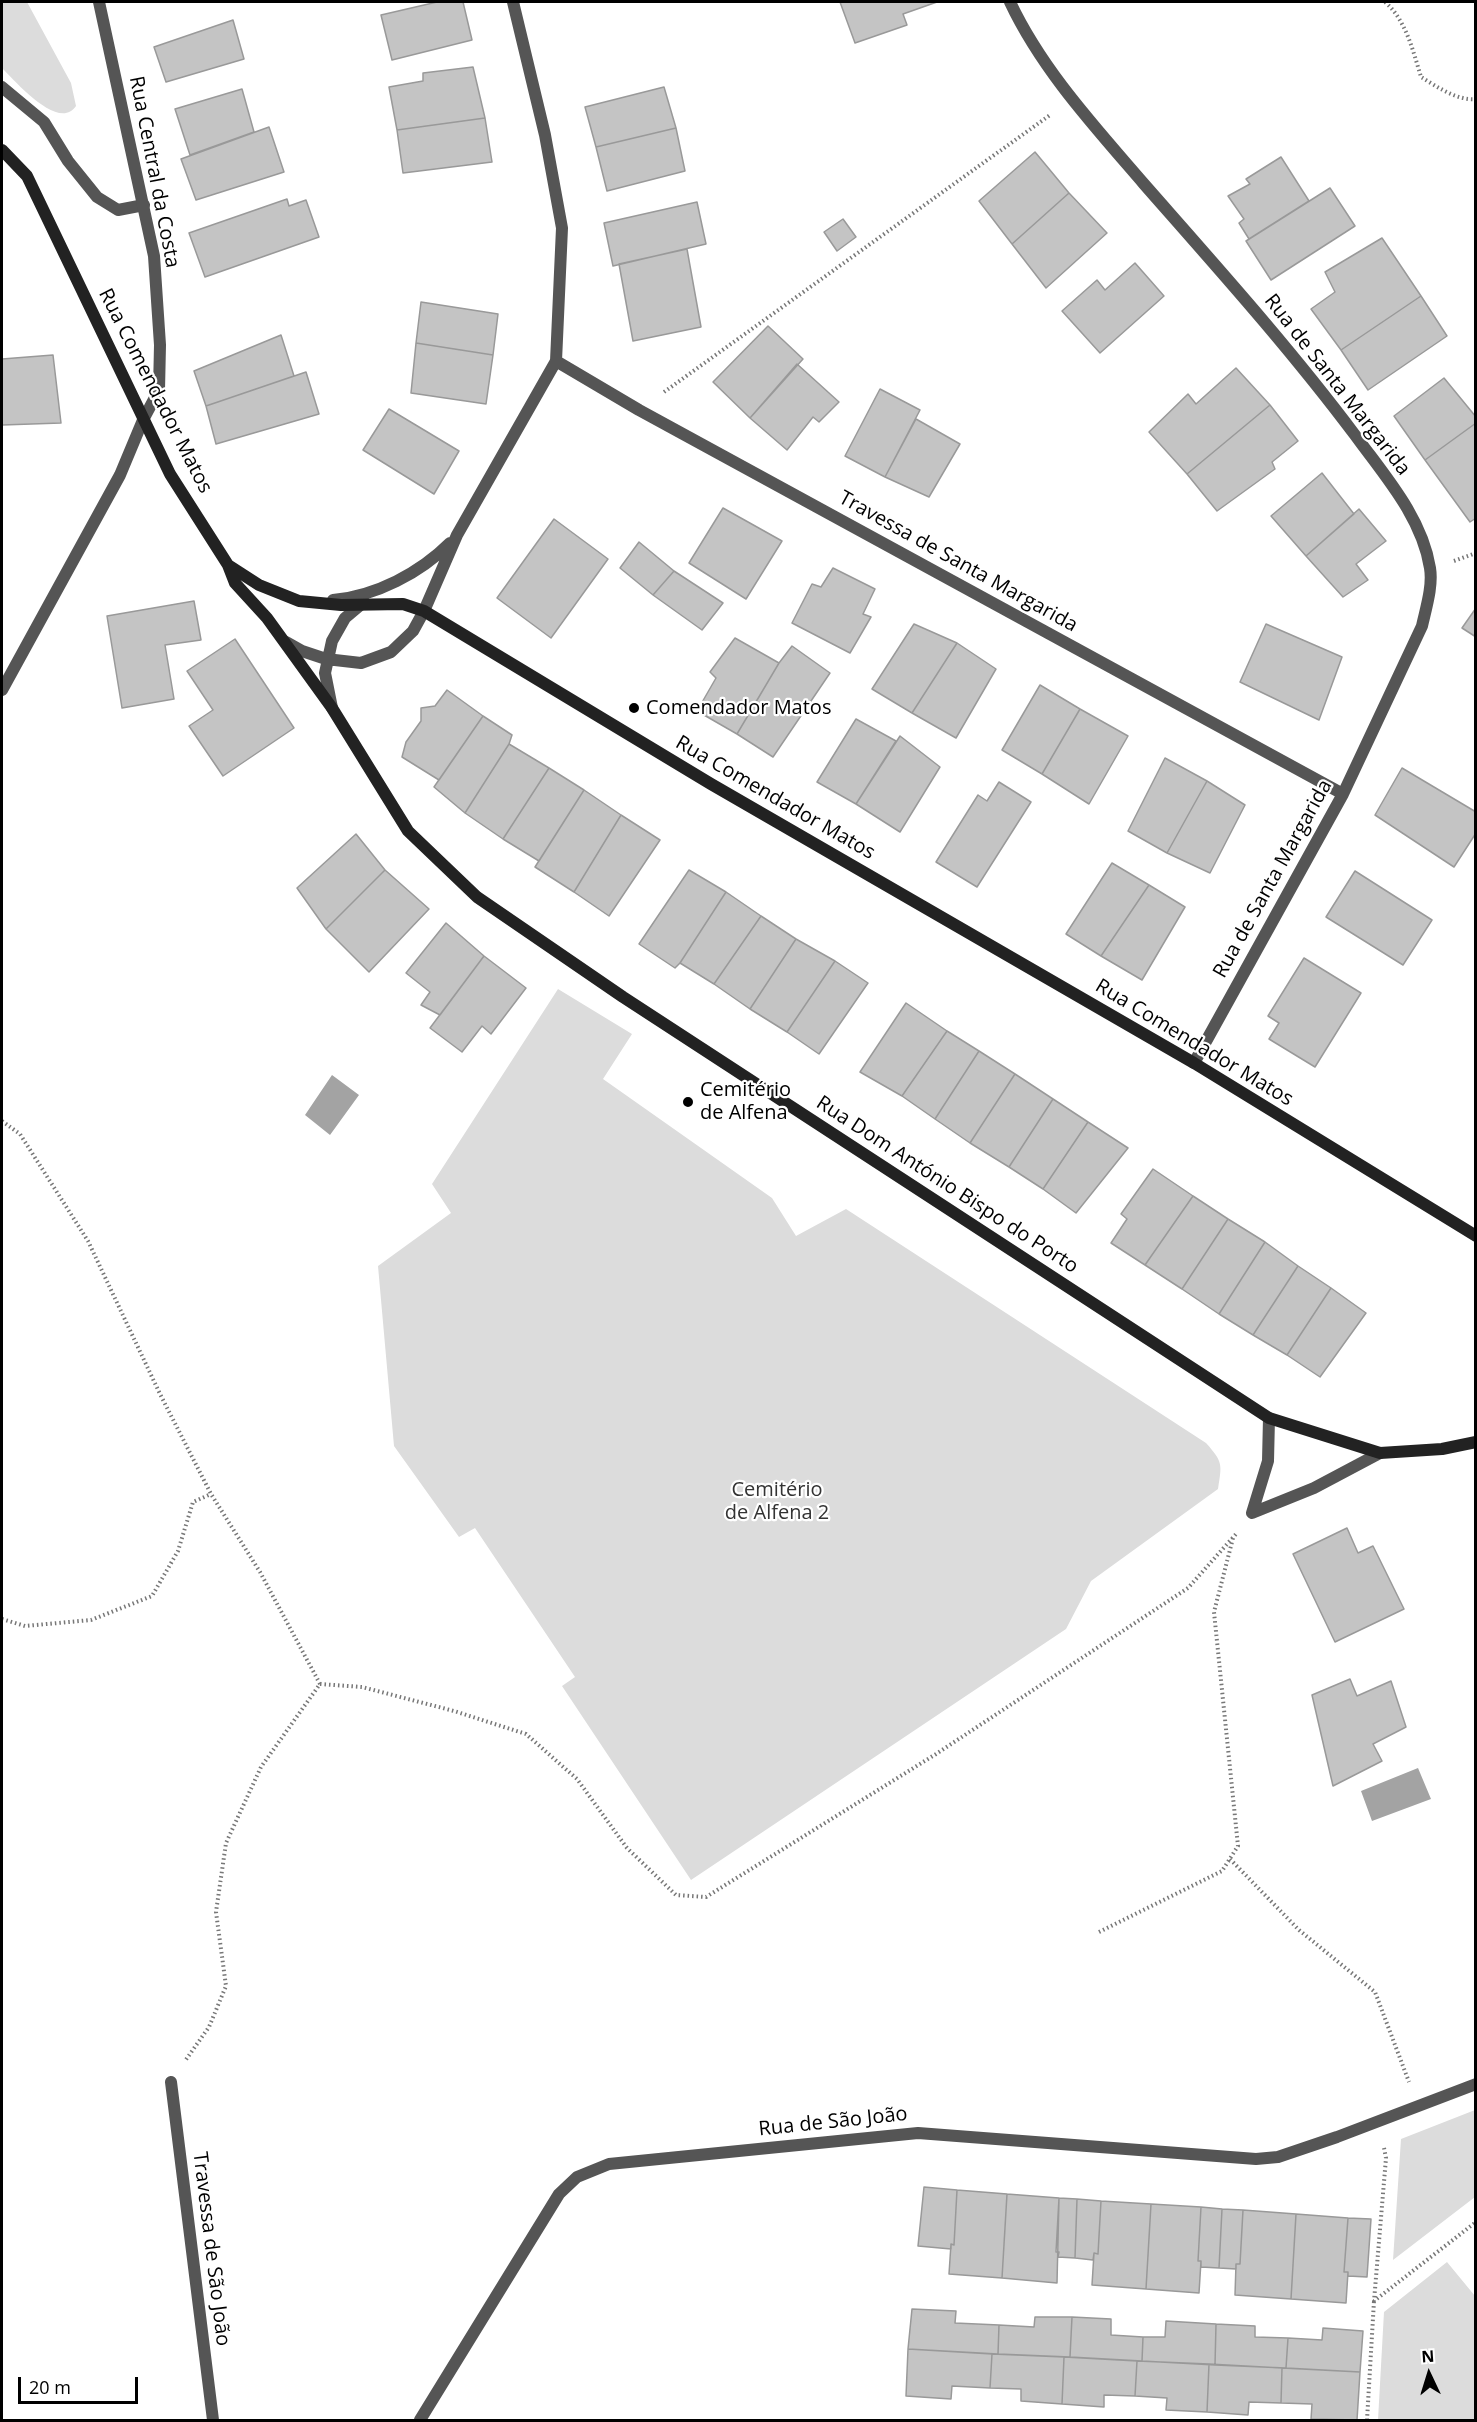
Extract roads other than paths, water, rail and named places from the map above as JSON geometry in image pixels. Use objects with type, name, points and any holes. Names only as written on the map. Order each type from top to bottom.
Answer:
[{"type":"street","name":"Rua Central da Costa","points":[[2,690],[120,475],[143,420],[159,390],[160,345],[154,256],[99,2]]},
{"type":"street","points":[[286,642],[302,651],[326,659],[361,663],[391,652],[413,632],[457,535],[556,361],[562,228],[545,135],[513,2]]},
{"type":"street","name":"Rua de Santa Margarida","points":[[1010,2],[1022,29],[1071,99],[1311,376],[1399,495],[1419,531],[1431,569],[1422,626],[1343,794],[1194,1063]]},
{"type":"street","points":[[2,87],[44,123],[68,161],[97,197],[118,210],[144,205]]},
{"type":"street","name":"Rua Comendador Matos","points":[[2,150],[27,176],[170,474],[228,565],[259,585],[299,601],[361,604],[403,603],[424,611],[721,790],[1194,1063],[1476,1236]]},
{"type":"street","name":"Travessa de Santa Margarida","points":[[556,361],[639,410],[1343,794]]},
{"type":"street","points":[[313,603],[350,599],[387,585],[414,572],[439,554],[457,535]]},
{"type":"street","name":"Rua Dom António Bispo do Porto","points":[[228,565],[235,583],[286,642],[332,708],[408,831],[477,897],[622,997],[1269,1418],[1380,1453],[1443,1449],[1476,1442]]},
{"type":"street","points":[[332,708],[325,673],[326,659],[332,641],[345,618],[387,585]]},
{"type":"street","points":[[1269,1418],[1268,1461],[1252,1513],[1314,1488],[1380,1453]]},
{"type":"street","name":"Travessa de São João","points":[[171,2082],[213,2421]]},
{"type":"street","name":"Rua de São João","points":[[420,2421],[559,2194],[577,2177],[609,2164],[918,2133],[1256,2159],[1278,2157],[1476,2084]]},
{"type":"place","name":"Comendador Matos","points":[[634,708]]},
{"type":"place","name":"Cemitério de Alfena","points":[[688,1102]]},
{"type":"park label","name":"Cemitério de Alfena 2","points":[[777,1502]]}]
